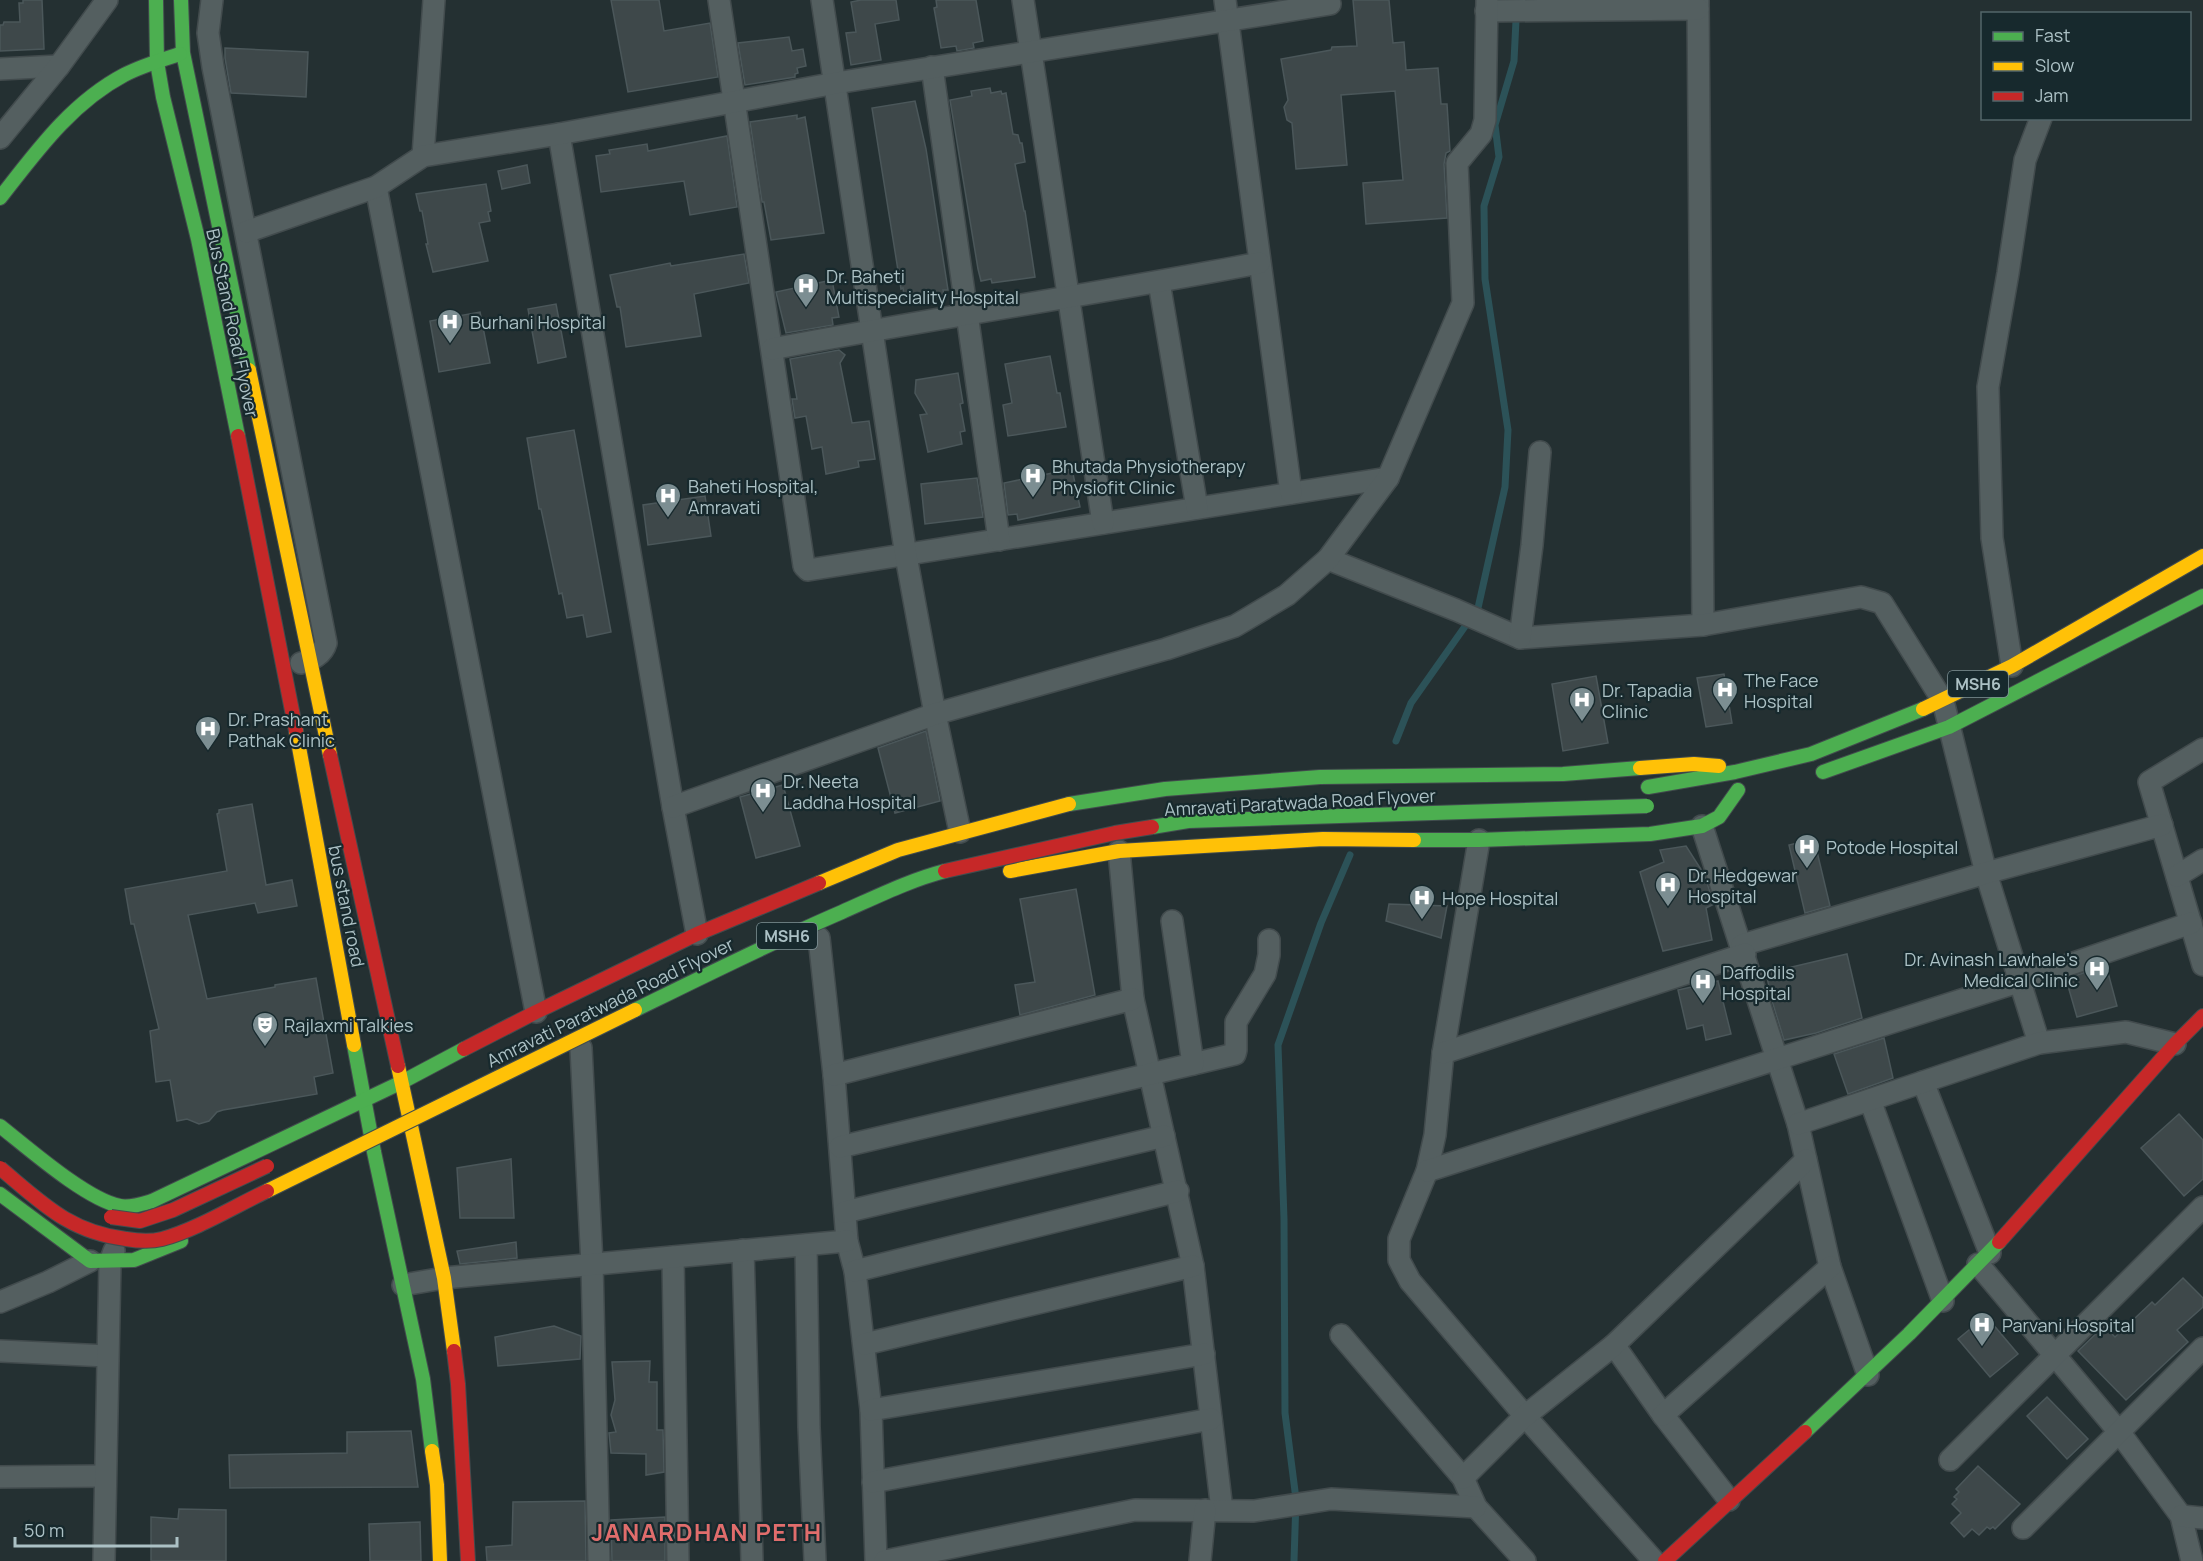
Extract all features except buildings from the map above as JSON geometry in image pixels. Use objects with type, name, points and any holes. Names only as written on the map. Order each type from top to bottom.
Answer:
[{"type":"main road","name":"Bus Stand Road Flyover","points":[[156,0],[157,62],[163,97],[198,239],[283,659]]},
{"type":"main road","name":"Bus Stand Road Flyover","points":[[181,0],[183,53],[308,654]]},
{"type":"main road","points":[[0,198],[58,126],[80,106],[123,76],[183,53]]},
{"type":"main road","name":"MSH6","points":[[1642,787],[1735,772],[1811,754],[1943,701],[2012,666],[2203,556]]},
{"type":"main road","name":"MSH6","points":[[1806,776],[1949,727],[2203,596]]},
{"type":"main road","name":"bus stand road","points":[[308,654],[347,912],[365,1098],[374,1152],[423,1379],[437,1485],[440,1561]]},
{"type":"main road","name":"bus stand road","points":[[283,659],[347,912],[414,1132],[444,1278],[458,1384],[468,1561]]},
{"type":"main road","points":[[961,840],[1063,806],[1166,789],[1320,777],[1563,774],[1694,764],[1715,764],[1735,772]]},
{"type":"main road","points":[[999,873],[1119,851],[1323,839],[1417,841],[1650,834],[1702,826],[1719,817],[1743,789],[1715,794]]},
{"type":"main road","name":"Amravati Paratwada Road Flyover","points":[[0,1168],[51,1210],[78,1227],[102,1236],[140,1241],[161,1239],[213,1218],[775,941],[930,875],[1115,833],[1188,821],[1653,805]]},
{"type":"main road","points":[[0,1126],[94,1197],[118,1206],[133,1206],[152,1201],[400,1083],[536,1012],[697,934],[898,850],[1013,833]]},
{"type":"main road","points":[[0,1194],[100,1262],[134,1260],[150,1256],[374,1152],[581,1048],[700,993]]},
{"type":"main road","points":[[1665,1561],[1868,1375],[1943,1301],[1984,1259],[2175,1044],[2201,1024]]},
{"type":"main road","points":[[354,1125],[416,1096]]},
{"type":"main road","points":[[95,1213],[140,1221],[173,1210],[282,1159]]},
{"type":"street","points":[[0,138],[107,0]]},
{"type":"street","points":[[212,0],[208,33],[326,643],[325,649],[283,659]]},
{"type":"street","points":[[423,156],[434,0]]},
{"type":"street","points":[[719,0],[804,566],[812,571],[1388,478]]},
{"type":"street","points":[[822,0],[906,556],[961,840]]},
{"type":"street","points":[[1023,0],[1103,523]]},
{"type":"street","points":[[246,232],[376,188],[423,156],[1032,51],[1227,10],[1330,4]]},
{"type":"street","points":[[673,807],[935,714],[1166,649],[1235,626],[1287,595],[1328,559],[1388,478],[1463,303],[1457,163],[1481,134],[1485,120],[1489,7],[1552,11],[1698,4],[1703,625]]},
{"type":"street","points":[[1227,10],[1291,493]]},
{"type":"street","points":[[0,69],[58,66]]},
{"type":"street","points":[[932,68],[999,540]]},
{"type":"street","points":[[2012,666],[1992,538],[1988,387],[2025,160],[2040,120]]},
{"type":"street","points":[[559,134],[673,807],[697,934]]},
{"type":"street","points":[[376,188],[536,1012]]},
{"type":"street","points":[[772,349],[1259,263]]},
{"type":"street","points":[[1159,282],[1197,508]]},
{"type":"street","points":[[1516,637],[1532,545],[1540,452]]},
{"type":"street","points":[[1328,559],[1456,610],[1516,637],[1703,625],[1861,597],[1882,603],[1943,701],[1986,873],[2039,1043]]},
{"type":"street","points":[[2203,749],[2149,782],[2203,965]]},
{"type":"street","points":[[1443,1053],[1743,950],[1986,873],[2162,825]]},
{"type":"street","points":[[1702,826],[1798,1124],[1830,1267],[1868,1375]]},
{"type":"street","points":[[1479,840],[1443,1053],[1435,1135],[1427,1171],[1399,1239],[1399,1260],[1410,1281],[1525,1416],[1654,1561]]},
{"type":"street","points":[[1119,851],[1133,999],[1178,1191],[1193,1266],[1204,1354],[1211,1419],[1213,1510],[1200,1561]]},
{"type":"street","points":[[2177,876],[2203,860]]},
{"type":"street","points":[[1172,921],[1193,1064]]},
{"type":"street","points":[[1427,1171],[2021,981],[2191,923]]},
{"type":"street","points":[[819,938],[834,1075],[847,1241],[855,1271],[865,1344],[871,1410],[876,1561]]},
{"type":"street","points":[[840,1147],[1234,1054],[1236,1022],[1265,974],[1269,940]]},
{"type":"street","points":[[834,1075],[1133,999]]},
{"type":"street","points":[[1798,1124],[2039,1043],[2126,1032],[2175,1044]]},
{"type":"street","points":[[581,1048],[592,1264],[599,1561]]},
{"type":"street","points":[[1923,1082],[1984,1259],[2054,1356],[2120,1433],[2181,1516],[2191,1561]]},
{"type":"street","points":[[1870,1100],[1943,1301]]},
{"type":"street","points":[[845,1212],[1164,1136]]},
{"type":"street","points":[[1462,1478],[1525,1416],[1614,1346],[1806,1160]]},
{"type":"street","points":[[855,1271],[1178,1191]]},
{"type":"street","points":[[104,1561],[106,1356],[100,1262],[133,1206]]},
{"type":"street","points":[[1950,1460],[2203,1208]]},
{"type":"street","points":[[403,1285],[444,1278],[847,1241]]},
{"type":"street","points":[[806,1245],[809,1427],[815,1561]]},
{"type":"street","points":[[743,1250],[752,1561]]},
{"type":"street","points":[[673,1257],[678,1561]]},
{"type":"street","points":[[0,1302],[100,1262]]},
{"type":"street","points":[[865,1344],[1193,1266]]},
{"type":"street","points":[[1663,1415],[1830,1267]]},
{"type":"street","points":[[1341,1335],[1462,1478],[1476,1507],[1525,1561]]},
{"type":"street","points":[[1614,1346],[1663,1415],[1729,1500]]},
{"type":"street","points":[[2024,1528],[2203,1348]]},
{"type":"street","points":[[0,1351],[106,1356]]},
{"type":"street","points":[[871,1410],[1204,1354]]},
{"type":"street","points":[[873,1482],[1211,1419]]},
{"type":"street","points":[[0,1477],[105,1476]]},
{"type":"street","points":[[885,1561],[1135,1510],[1254,1511],[1331,1499],[1476,1507]]},
{"type":"street","points":[[2181,1516],[2203,1518]]},
{"type":"waterway","points":[[1396,741],[1411,703],[1478,608],[1505,487],[1508,430],[1485,279],[1484,206],[1499,157],[1495,125],[1514,61],[1517,0]]},
{"type":"waterway","points":[[1294,1561],[1296,1499],[1285,1413],[1284,1219],[1278,1045],[1321,923],[1350,855]]},
{"type":"traffic: fast","points":[[156,0],[157,62],[163,97],[198,239],[238,436]]},
{"type":"traffic: fast","points":[[181,0],[183,53],[249,370]]},
{"type":"traffic: fast","points":[[0,198],[56,130],[87,100],[105,86],[131,72],[180,54]]},
{"type":"traffic: fast","points":[[1823,772],[1949,727],[2203,596]]},
{"type":"traffic: fast","points":[[1648,787],[1735,772],[1811,754],[1923,709]]},
{"type":"traffic: fast","points":[[1069,804],[1165,789],[1320,777],[1563,774],[1640,768]]},
{"type":"traffic: fast","points":[[1414,840],[1650,834],[1702,826],[1719,817],[1738,790]]},
{"type":"traffic: fast","points":[[1152,827],[1188,821],[1647,806]]},
{"type":"traffic: fast","points":[[635,1010],[816,923],[906,884],[945,871]]},
{"type":"traffic: fast","points":[[354,1045],[374,1152],[423,1379],[432,1451]]},
{"type":"traffic: fast","points":[[0,1126],[58,1172],[91,1194],[120,1206],[132,1206],[152,1201],[400,1083],[464,1049]]},
{"type":"traffic: fast","points":[[0,1194],[90,1261],[134,1260],[181,1241]]},
{"type":"traffic: fast","points":[[1805,1432],[1909,1334],[1999,1242]]},
{"type":"traffic: slow","points":[[249,370],[330,755]]},
{"type":"traffic: slow","points":[[1923,709],[2012,666],[2203,556]]},
{"type":"traffic: slow","points":[[296,731],[354,1045]]},
{"type":"traffic: slow","points":[[1640,768],[1694,764],[1719,766]]},
{"type":"traffic: slow","points":[[819,883],[898,850],[1069,804]]},
{"type":"traffic: slow","points":[[1010,871],[1119,851],[1323,839],[1414,840]]},
{"type":"traffic: slow","points":[[267,1191],[635,1010]]},
{"type":"traffic: slow","points":[[398,1066],[444,1278],[454,1351]]},
{"type":"traffic: slow","points":[[432,1451],[437,1485],[440,1561]]},
{"type":"traffic: jam","points":[[238,436],[296,731]]},
{"type":"traffic: jam","points":[[330,755],[398,1066]]},
{"type":"traffic: jam","points":[[945,871],[1115,833],[1152,827]]},
{"type":"traffic: jam","points":[[464,1049],[697,934],[819,883]]},
{"type":"traffic: jam","points":[[1999,1242],[2175,1044],[2203,1016]]},
{"type":"traffic: jam","points":[[111,1217],[140,1221],[173,1210],[267,1166]]},
{"type":"traffic: jam","points":[[0,1168],[43,1204],[72,1223],[106,1235],[140,1241],[162,1239],[188,1230],[267,1191]]},
{"type":"traffic: jam","points":[[454,1351],[468,1561]]},
{"type":"traffic: jam","points":[[1665,1561],[1805,1432]]},
{"type":"place","name":"Dr. Baheti Multispeciality Hospital","points":[[806,309]]},
{"type":"place","name":"Burhani Hospital","points":[[450,345]]},
{"type":"place","name":"Bhutada Physiotherapy Physiofit Clinic","points":[[1033,499]]},
{"type":"place","name":"Baheti Hospital, Amravati","points":[[668,519]]},
{"type":"place","name":"The Face Hospital","points":[[1725,713]]},
{"type":"place","name":"Dr. Tapadia Clinic","points":[[1582,723]]},
{"type":"place","name":"Dr. Prashant Pathak Clinic","points":[[208,752]]},
{"type":"place","name":"Dr. Neeta Laddha Hospital","points":[[763,814]]},
{"type":"place","name":"Potode Hospital","points":[[1807,870]]},
{"type":"place","name":"Dr. Hedgewar Hospital","points":[[1668,908]]},
{"type":"place","name":"Hope Hospital","points":[[1422,921]]},
{"type":"place","name":"Dr. Avinash Lawhale's Medical Clinic","points":[[2097,992]]},
{"type":"place","name":"Daffodils Hospital","points":[[1703,1005]]},
{"type":"place","name":"Rajlaxmi Talkies","points":[[265,1048]]},
{"type":"place","name":"Parvani Hospital","points":[[1982,1348]]},
{"type":"district","name":"JANARDHAN PETH","points":[[707,1531]]}]
